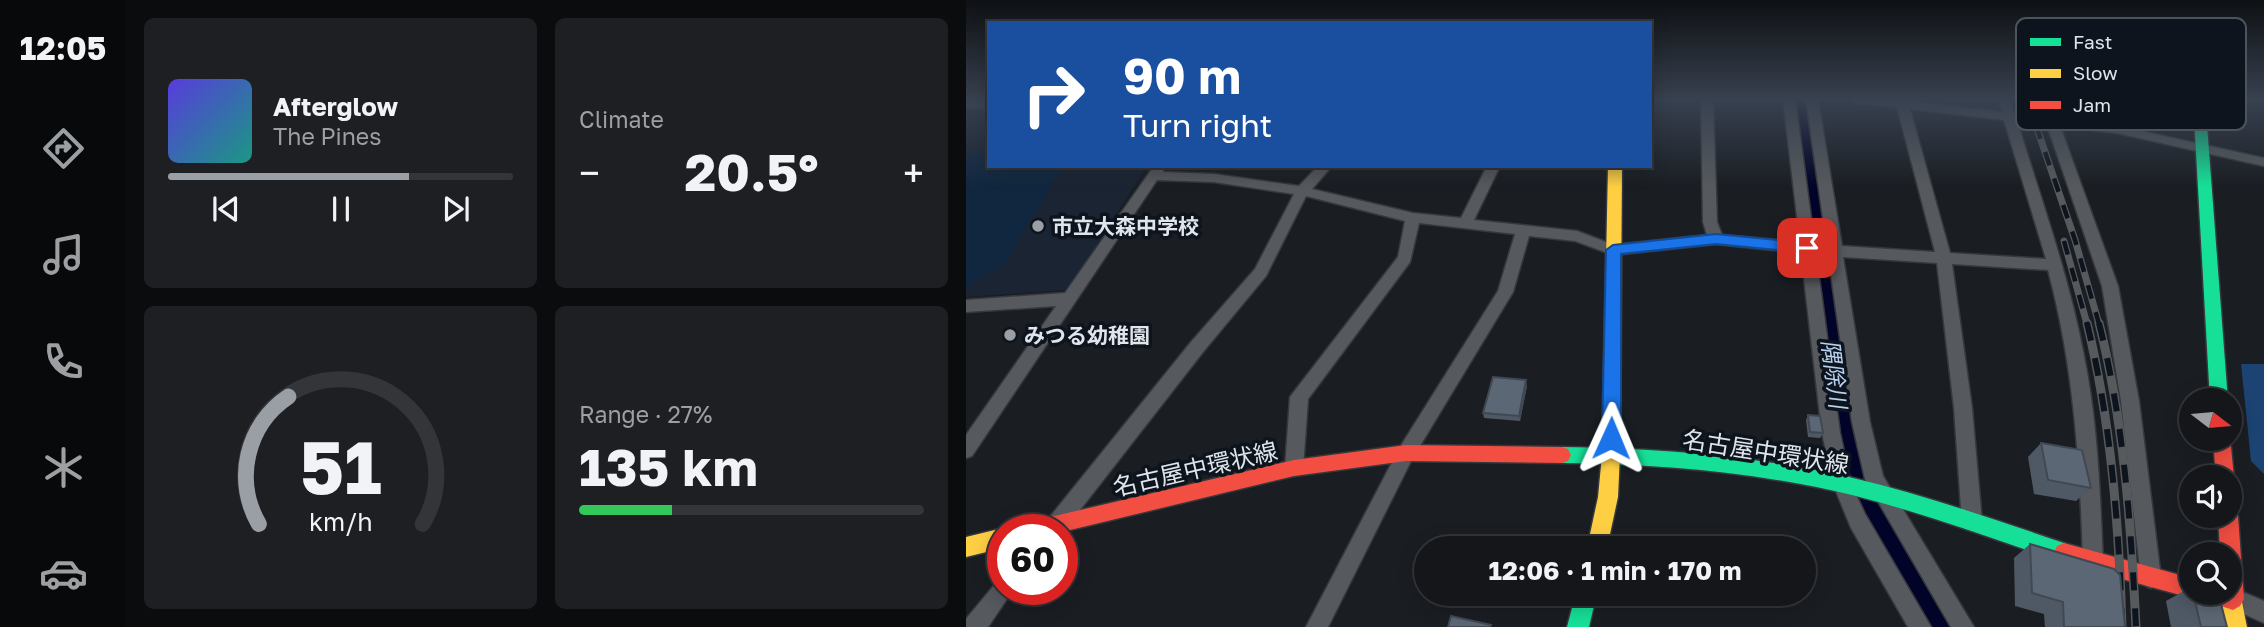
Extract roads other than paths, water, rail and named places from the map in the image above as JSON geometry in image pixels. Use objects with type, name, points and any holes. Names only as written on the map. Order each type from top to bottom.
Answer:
[{"type":"main road","points":[[2201,130],[2218,388]]},
{"type":"main road","points":[[1600,536],[1608,497],[1611,455],[1615,168]]},
{"type":"main road","name":"名古屋中環状線","points":[[1078,521],[1294,468],[1406,453],[1611,455],[1726,463],[1845,485],[1972,522],[2093,563],[2179,585]]},
{"type":"main road","points":[[966,547],[987,542]]},
{"type":"main road","points":[[2234,605],[2236,627]]},
{"type":"main road","points":[[1578,627],[1584,606]]},
{"type":"street","points":[[1708,128],[1710,222],[1716,239]]},
{"type":"street","points":[[1793,128],[1831,433],[1858,521],[1920,627]]},
{"type":"street","points":[[1817,128],[1861,422],[1877,493],[1963,627]]},
{"type":"street","points":[[1909,128],[1944,257],[1963,408],[1972,522]]},
{"type":"street","points":[[2013,128],[2038,201],[2076,357],[2082,404],[2093,563]]},
{"type":"street","points":[[2056,130],[2110,286],[2130,401],[2151,578]]},
{"type":"street","points":[[2121,130],[2264,162]]},
{"type":"street","points":[[1065,514],[1197,347],[1261,272],[1302,191],[1324,168]]},
{"type":"street","points":[[1465,224],[1493,168]]},
{"type":"street","points":[[966,450],[975,426],[1157,171],[1218,172],[1413,218],[1577,236],[1613,250],[1716,239],[1807,248]]},
{"type":"street","points":[[1294,468],[1299,397],[1405,258],[1413,218]]},
{"type":"street","points":[[1317,627],[1406,453],[1504,292],[1523,230]]},
{"type":"street","points":[[1836,251],[2054,265]]},
{"type":"street","points":[[966,306],[1068,299]]},
{"type":"street","points":[[2242,603],[2264,612]]},
{"type":"street","points":[[974,627],[991,605]]},
{"type":"waterway","name":"隅除川","points":[[1804,128],[1842,426],[1866,502],[1940,627]]},
{"type":"railway","points":[[2038,130],[2075,240],[2099,324]]},
{"type":"railway","points":[[2064,241],[2087,324]]},
{"type":"railway","points":[[2087,323],[2108,436],[2119,550],[2122,627]]},
{"type":"railway","points":[[2099,323],[2120,436],[2129,512],[2136,627]]},
{"type":"place","name":"市立大森中学校","points":[[1038,226]]},
{"type":"place","name":"みつる幼稚園","points":[[1010,335]]}]
